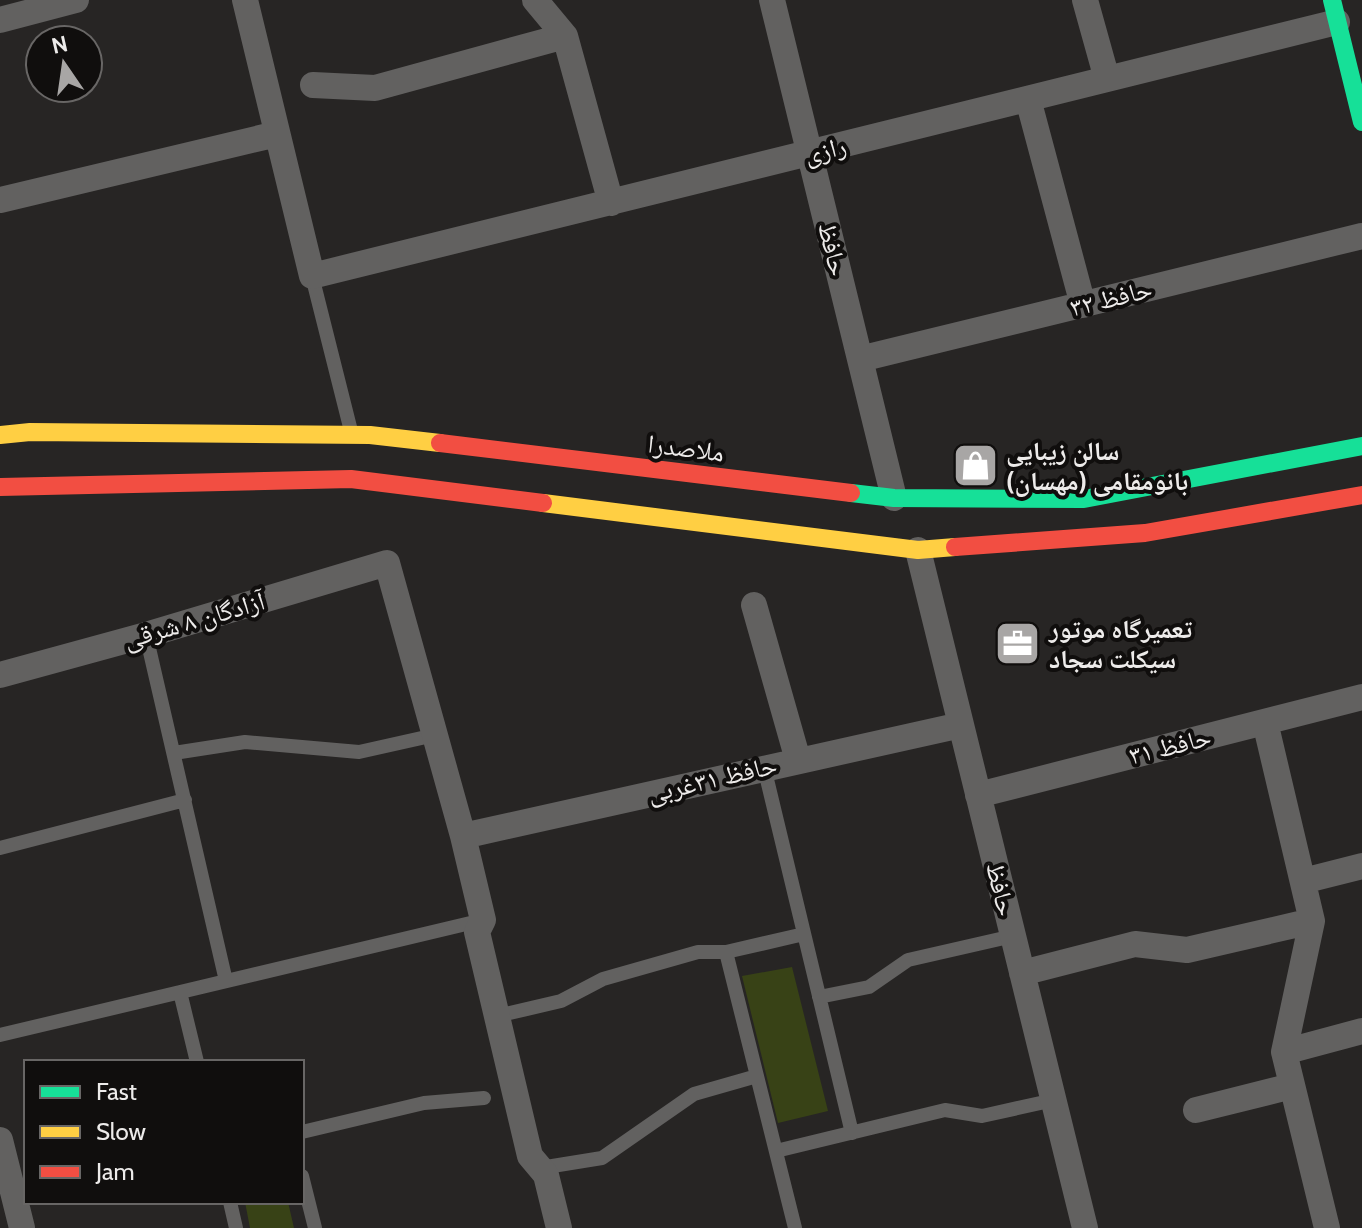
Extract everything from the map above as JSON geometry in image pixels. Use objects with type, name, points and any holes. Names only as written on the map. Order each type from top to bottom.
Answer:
[{"type":"main road","points":[[1335,11],[1362,122]]},
{"type":"main road","name":"ملاصدرا","points":[[0,435],[30,432],[352,435],[894,498],[1084,499],[1362,446]]},
{"type":"main road","points":[[0,487],[351,479],[918,550],[1145,533],[1362,495]]},
{"type":"street","points":[[9,12],[76,0]]},
{"type":"street","points":[[245,0],[312,276]]},
{"type":"street","points":[[535,0],[565,36],[611,203]]},
{"type":"street","name":"حافظ","points":[[772,0],[894,498]]},
{"type":"street","points":[[1085,0],[1107,79]]},
{"type":"street","name":"رازی","points":[[312,276],[1107,79],[1335,11]]},
{"type":"street","points":[[313,85],[375,88],[565,36]]},
{"type":"street","points":[[1028,99],[1083,305]]},
{"type":"street","points":[[0,200],[277,134]]},
{"type":"street","name":"حافظ ۳۲","points":[[860,359],[1362,236]]},
{"type":"street","name":"حافظ","points":[[918,550],[1085,1228]]},
{"type":"street","name":"آزادگان ۸ شرقی","points":[[0,675],[387,563],[435,735]]},
{"type":"street","points":[[754,605],[798,760]]},
{"type":"street","name":"حافظ ۳۱","points":[[978,795],[1362,697]]},
{"type":"street","points":[[1265,722],[1312,921],[1284,1052],[1327,1228]]},
{"type":"street","name":"حافظ ۳۱غربی","points":[[463,836],[961,725]]},
{"type":"street","points":[[435,735],[483,920],[477,932],[530,1156],[546,1175],[559,1228]]},
{"type":"street","points":[[1303,881],[1362,866]]},
{"type":"street","points":[[1022,973],[1135,944],[1187,950],[1312,921]]},
{"type":"street","points":[[1284,1052],[1362,1031]]},
{"type":"street","points":[[1196,1110],[1292,1086]]},
{"type":"street","points":[[0,1140],[14,1226]]},
{"type":"lane","points":[[312,276],[352,435]]},
{"type":"lane","points":[[146,635],[226,981]]},
{"type":"lane","points":[[174,753],[245,742],[359,752],[435,735]]},
{"type":"lane","points":[[764,767],[852,1133]]},
{"type":"lane","points":[[0,848],[185,800]]},
{"type":"lane","points":[[0,1035],[483,920]]},
{"type":"lane","points":[[497,1016],[561,1001],[603,979],[698,952],[726,952],[804,934]]},
{"type":"lane","points":[[819,997],[869,987],[908,960],[1013,936]]},
{"type":"lane","points":[[726,952],[795,1228]]},
{"type":"lane","points":[[180,992],[197,1060]]},
{"type":"lane","points":[[540,1168],[602,1158],[694,1094],[757,1076]]},
{"type":"lane","points":[[304,1132],[424,1103],[484,1098]]},
{"type":"lane","points":[[776,1151],[945,1110],[982,1116],[1054,1100]]},
{"type":"lane","points":[[304,1184],[315,1228]]},
{"type":"lane","points":[[230,1204],[236,1228]]},
{"type":"green space","points":[[792,967],[828,1111],[778,1123],[742,976]]},
{"type":"green space","points":[[245,1204],[288,1204],[294,1228],[250,1228]]},
{"type":"traffic: fast","points":[[1332,0],[1362,122]]},
{"type":"traffic: fast","points":[[851,493],[894,498],[1084,499],[1362,446]]},
{"type":"traffic: slow","points":[[0,435],[30,432],[370,435],[440,443]]},
{"type":"traffic: slow","points":[[543,503],[918,550],[955,547]]},
{"type":"traffic: jam","points":[[440,443],[851,493]]},
{"type":"traffic: jam","points":[[0,487],[351,479],[543,503]]},
{"type":"traffic: jam","points":[[955,547],[1145,533],[1362,495]]},
{"type":"place","name":"سالن زیبایی بانومقامی (مهسان)","points":[[975,466]]},
{"type":"place","name":"تعمیرگاه موتور سیکلت سجاد","points":[[1018,644]]}]
